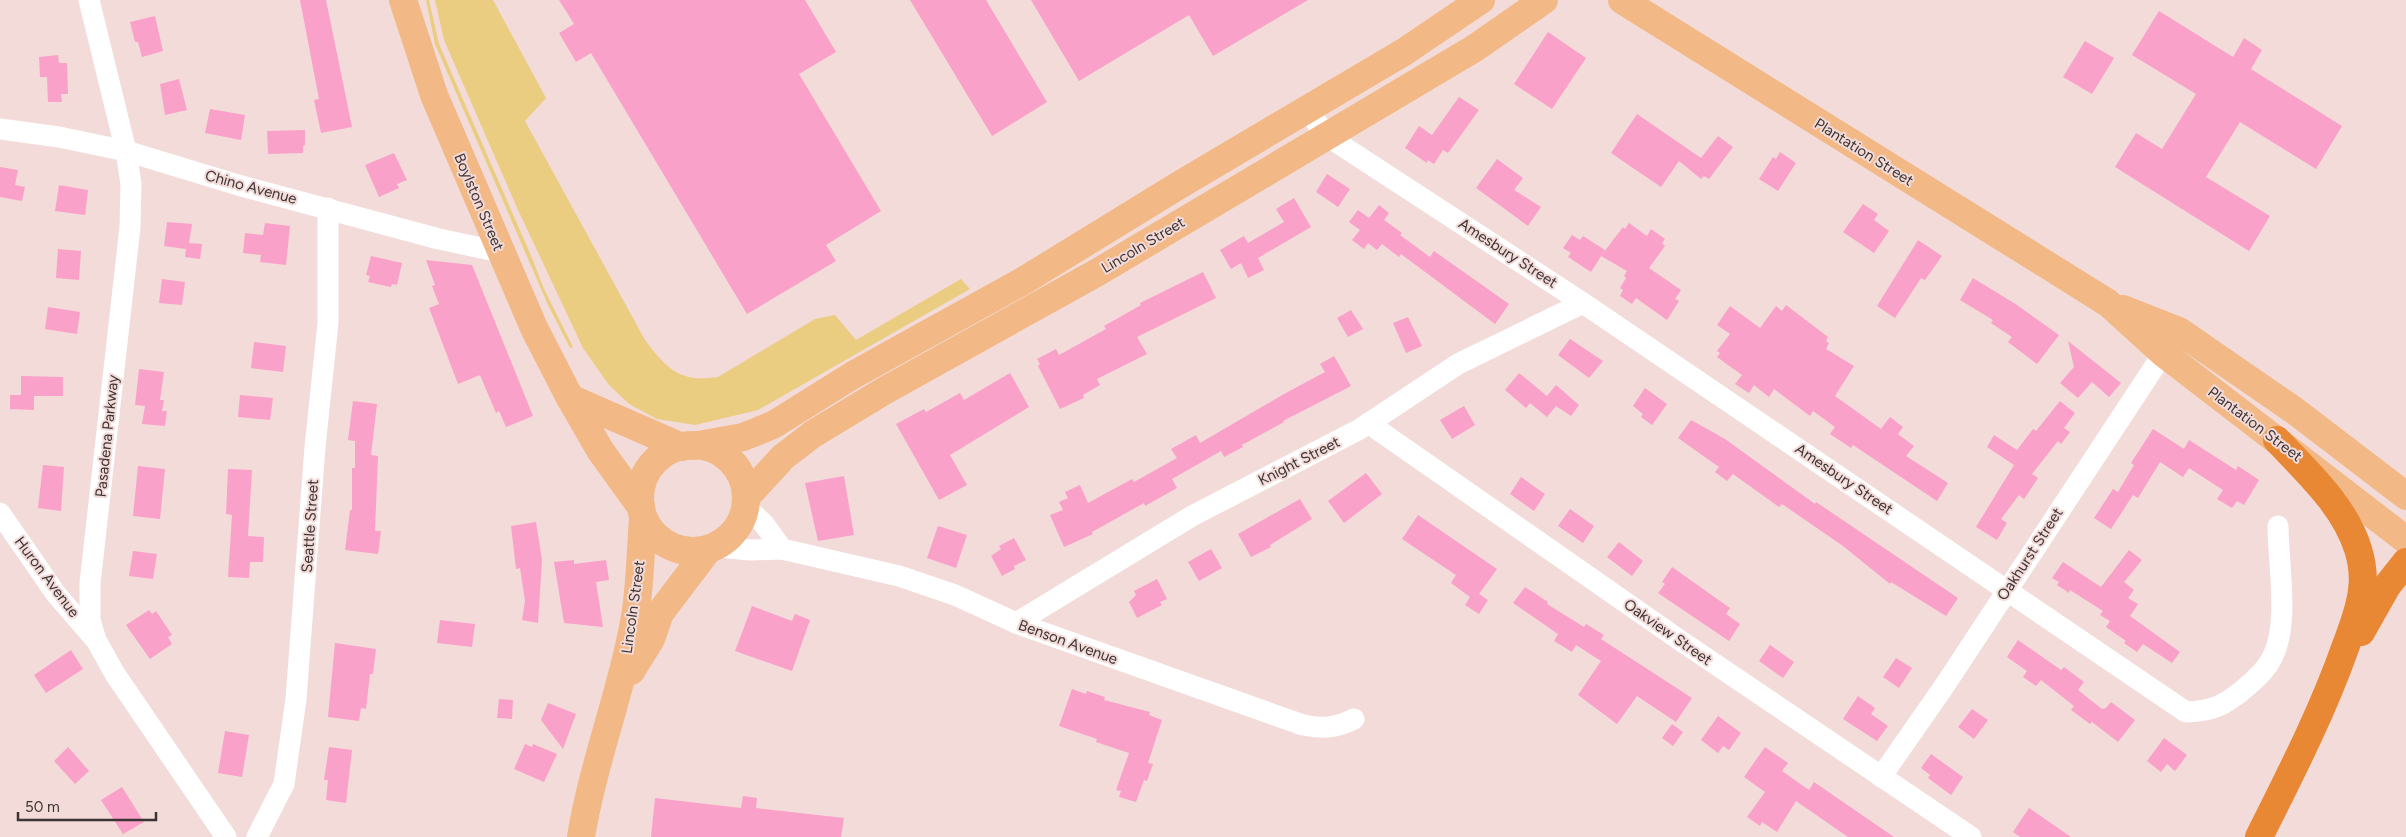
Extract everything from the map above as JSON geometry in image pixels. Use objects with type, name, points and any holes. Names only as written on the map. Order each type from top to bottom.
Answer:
[{"type":"highway","points":[[2277,440],[2313,478],[2335,505],[2351,531],[2359,555],[2362,569],[2362,589],[2356,616],[2334,679]]},
{"type":"highway","points":[[2259,837],[2334,679],[2388,586],[2406,562]]},
{"type":"main road","name":"Boylston Street","points":[[403,0],[434,95],[500,252],[570,398],[600,450],[642,513]]},
{"type":"main road","name":"Lincoln Street","points":[[747,501],[783,457],[813,434],[884,390],[1018,318],[1098,272],[1475,48],[1544,0]]},
{"type":"main road","name":"Plantation Street","points":[[1622,0],[2108,303],[2179,331],[2295,411],[2406,496]]},
{"type":"main road","points":[[1654,0],[1676,35]]},
{"type":"main road","name":"Lincoln Street","points":[[688,446],[743,437],[773,426],[853,375],[1004,292],[1404,52],[1473,3]]},
{"type":"main road","points":[[1082,245],[1098,272]]},
{"type":"main road","points":[[1004,292],[1018,318]]},
{"type":"main road","name":"Plantation Street","points":[[2108,303],[2163,353],[2406,540]]},
{"type":"main road","points":[[570,398],[688,446]]},
{"type":"main road","points":[[688,446],[708,446],[728,457],[742,476],[747,501],[742,518],[732,534],[713,549],[688,551],[674,548],[661,541],[642,513],[642,483],[647,472],[662,454],[688,446]]},
{"type":"main road","name":"Lincoln Street","points":[[581,837],[586,804],[632,636],[639,578],[642,513]]},
{"type":"main road","name":"Lincoln Street","points":[[617,694],[651,639],[660,613],[713,549]]},
{"type":"street","name":"Pasadena Parkway","points":[[89,0],[126,151],[131,184],[130,227],[90,583],[90,620],[96,640],[115,674],[226,837]]},
{"type":"street","name":"Amesbury Street","points":[[1307,110],[1327,136],[1583,303],[2186,712],[2208,711],[2231,701],[2253,681],[2272,659],[2277,643],[2281,609],[2282,578],[2278,555],[2278,526]]},
{"type":"street","name":"Chino Avenue","points":[[0,128],[59,137],[126,151],[238,185],[439,239],[500,252]]},
{"type":"street","name":"Seattle Street","points":[[257,837],[284,784],[296,699],[315,447],[328,323],[328,208]]},
{"type":"street","name":"Knight Street","points":[[1016,623],[1192,516],[1368,423],[1458,364],[1583,303]]},
{"type":"street","name":"Oakhurst Street","points":[[1881,777],[1945,685],[2179,331]]},
{"type":"street","name":"Oakview Street","points":[[1368,423],[1971,837]]},
{"type":"street","points":[[747,501],[782,549]]},
{"type":"street","name":"Huron Avenue","points":[[0,513],[56,594],[96,640]]},
{"type":"street","name":"Benson Avenue","points":[[713,549],[782,549],[898,576],[954,595],[1016,623],[1303,725],[1322,728],[1338,727],[1354,719]]},
{"type":"shaded area","points":[[426,0],[429,0],[439,44],[544,289],[573,347],[570,348],[548,305],[435,44]]},
{"type":"shaded area","points":[[435,0],[493,0],[546,98],[525,121],[645,340],[660,359],[676,372],[694,378],[718,377],[815,319],[835,315],[856,340],[961,279],[970,289],[758,410],[695,425],[657,419],[629,404],[609,385],[583,348],[518,210],[444,40]]},
{"type":"building","points":[[300,0],[326,0],[352,127],[321,133],[314,100],[319,99]]},
{"type":"building","points":[[559,0],[805,0],[836,52],[799,74],[881,211],[826,245],[836,261],[747,314],[591,53],[576,62],[559,33],[574,24]]},
{"type":"building","points":[[910,0],[986,0],[1047,102],[992,136]]},
{"type":"building","points":[[1031,0],[1308,0],[1213,56],[1189,15],[1079,81]]},
{"type":"building","points":[[2159,11],[2233,57],[2244,38],[2262,50],[2251,69],[2342,126],[2316,169],[2240,122],[2206,177],[2270,216],[2249,251],[2115,167],[2136,133],[2162,149],[2196,94],[2132,55]]},
{"type":"building","points":[[155,16],[163,51],[142,57],[138,42],[135,42],[130,22]]},
{"type":"building","points":[[1548,32],[1586,58],[1552,109],[1514,84]]},
{"type":"building","points":[[2085,41],[2114,58],[2092,94],[2063,77]]},
{"type":"building","points":[[58,55],[59,63],[67,63],[68,94],[61,94],[62,102],[48,102],[47,77],[40,77],[39,57]]},
{"type":"building","points":[[179,79],[187,110],[165,115],[160,84]]},
{"type":"building","points":[[1459,97],[1479,110],[1448,153],[1443,150],[1434,164],[1428,160],[1427,163],[1405,148],[1419,126],[1432,135]]},
{"type":"building","points":[[210,109],[245,115],[241,140],[205,133]]},
{"type":"building","points":[[1637,114],[1701,158],[1718,136],[1733,147],[1709,179],[1704,176],[1701,179],[1679,161],[1661,187],[1611,153]]},
{"type":"building","points":[[305,130],[303,153],[268,154],[267,131]]},
{"type":"building","points":[[1780,152],[1796,163],[1778,191],[1759,179],[1773,157],[1776,159]]},
{"type":"building","points":[[394,153],[407,180],[397,184],[399,188],[379,197],[365,165]]},
{"type":"building","points":[[1497,159],[1523,178],[1514,190],[1541,207],[1528,226],[1476,188]]},
{"type":"building","points":[[0,167],[18,170],[15,185],[25,187],[22,201],[0,197]]},
{"type":"building","points":[[1327,174],[1350,189],[1338,207],[1316,192]]},
{"type":"building","points":[[59,185],[88,190],[85,215],[55,211]]},
{"type":"building","points":[[1294,198],[1311,227],[1258,258],[1264,270],[1248,278],[1241,263],[1231,269],[1220,250],[1244,236],[1248,243],[1284,222],[1276,209]]},
{"type":"building","points":[[1863,204],[1878,214],[1874,220],[1889,231],[1874,253],[1843,232]]},
{"type":"building","points":[[1379,205],[1389,213],[1384,220],[1402,233],[1400,235],[1430,257],[1434,251],[1509,304],[1495,324],[1401,254],[1399,257],[1382,244],[1377,250],[1368,243],[1364,249],[1352,240],[1360,230],[1349,222],[1358,210],[1369,218]]},
{"type":"building","points":[[167,222],[192,224],[189,243],[202,244],[200,259],[185,257],[186,249],[164,246]]},
{"type":"building","points":[[265,223],[290,226],[286,265],[260,262],[261,255],[243,253],[245,233],[263,235]]},
{"type":"building","points":[[1629,223],[1647,236],[1651,229],[1665,239],[1662,243],[1665,246],[1649,268],[1681,290],[1675,299],[1679,301],[1667,320],[1636,298],[1632,304],[1620,296],[1623,290],[1620,288],[1626,278],[1624,276],[1627,271],[1601,256],[1623,227],[1625,229]]},
{"type":"building","points":[[1572,235],[1580,240],[1583,236],[1605,250],[1591,272],[1568,257],[1571,253],[1563,248]]},
{"type":"building","points":[[1918,240],[1942,256],[1925,280],[1921,278],[1895,318],[1877,306]]},
{"type":"building","points":[[58,249],[81,251],[79,280],[56,278]]},
{"type":"building","points":[[371,256],[402,263],[397,285],[392,284],[391,287],[368,282],[370,276],[366,275]]},
{"type":"building","points":[[426,260],[472,265],[533,416],[506,427],[499,411],[496,413],[480,375],[458,384],[429,308],[439,304],[432,286],[435,285]]},
{"type":"building","points":[[1203,272],[1216,298],[1137,337],[1147,354],[1097,379],[1100,385],[1083,395],[1084,398],[1060,409],[1038,366],[1040,364],[1037,359],[1056,349],[1059,355],[1106,329],[1104,326],[1141,305],[1140,303]]},
{"type":"building","points":[[1973,278],[2017,305],[2059,335],[2037,364],[2008,342],[2012,337],[1991,323],[1993,320],[1960,300]]},
{"type":"building","points":[[162,279],[185,282],[182,305],[159,303]]},
{"type":"building","points":[[1786,305],[1828,337],[1826,341],[1829,343],[1826,349],[1854,366],[1835,396],[1881,429],[1890,417],[1903,427],[1898,434],[1914,446],[1906,456],[1948,483],[1937,501],[1853,445],[1851,448],[1830,434],[1835,427],[1813,411],[1810,416],[1774,389],[1769,397],[1754,385],[1749,393],[1735,384],[1742,375],[1717,357],[1720,353],[1717,351],[1730,334],[1717,325],[1730,306],[1760,328],[1776,306],[1782,311]]},
{"type":"building","points":[[48,307],[80,312],[77,334],[45,329]]},
{"type":"building","points":[[1351,310],[1363,329],[1348,337],[1337,318]]},
{"type":"building","points":[[1408,317],[1422,346],[1406,353],[1393,323]]},
{"type":"building","points":[[1570,339],[1603,361],[1589,378],[1558,355]]},
{"type":"building","points":[[2068,341],[2121,383],[2109,397],[2092,382],[2078,398],[2060,383],[2074,367]]},
{"type":"building","points":[[254,342],[286,346],[283,372],[251,368]]},
{"type":"building","points":[[1334,356],[1351,386],[1283,421],[1224,457],[1221,451],[1172,479],[1177,488],[1145,506],[1144,503],[1092,532],[1093,534],[1064,547],[1050,515],[1063,510],[1059,502],[1068,498],[1065,492],[1080,485],[1088,503],[1132,479],[1134,482],[1177,458],[1171,449],[1196,435],[1200,443],[1325,372],[1320,364]]},
{"type":"building","points":[[139,369],[164,372],[160,400],[164,400],[162,411],[167,411],[165,426],[142,424],[145,406],[135,405]]},
{"type":"building","points":[[1010,373],[1029,407],[950,455],[967,485],[939,500],[896,424],[924,409],[926,412],[960,393],[964,400]]},
{"type":"building","points":[[1519,373],[1547,396],[1556,385],[1579,405],[1571,416],[1556,406],[1547,417],[1530,403],[1526,408],[1505,390]]},
{"type":"building","points":[[21,376],[63,377],[63,396],[34,396],[34,410],[10,409],[10,395],[21,395]]},
{"type":"building","points":[[1645,388],[1667,404],[1652,425],[1641,417],[1643,414],[1633,406]]},
{"type":"building","points":[[240,395],[273,398],[270,420],[238,417]]},
{"type":"building","points":[[353,401],[377,404],[371,455],[378,456],[375,531],[381,531],[378,554],[345,550],[350,510],[352,510],[352,468],[355,468],[355,441],[348,440]]},
{"type":"building","points":[[2060,401],[2075,413],[2064,428],[2070,432],[2061,444],[2058,441],[2032,474],[2038,478],[2024,499],[2019,495],[2001,519],[2007,523],[1997,540],[1976,527],[2014,465],[1987,447],[1994,435],[2017,450],[2033,429],[2036,431]]},
{"type":"building","points":[[1464,406],[1475,425],[1452,439],[1440,420]]},
{"type":"building","points":[[1691,420],[1725,439],[1815,504],[1816,502],[1958,598],[1946,616],[1891,582],[1890,584],[1843,546],[1782,504],[1779,507],[1733,474],[1727,481],[1715,472],[1719,467],[1678,438]]},
{"type":"building","points":[[2153,429],[2184,449],[2189,440],[2236,470],[2238,466],[2259,480],[2244,505],[2237,501],[2232,508],[2217,499],[2223,490],[2189,468],[2183,477],[2160,462],[2138,498],[2133,495],[2111,529],[2094,518],[2113,489],[2118,492],[2134,465],[2131,463]]},
{"type":"building","points":[[43,465],[64,467],[61,511],[38,508]]},
{"type":"building","points":[[138,466],[165,469],[160,519],[133,516]]},
{"type":"building","points":[[228,469],[252,470],[248,536],[264,537],[263,562],[250,562],[249,578],[228,577],[232,515],[226,514]]},
{"type":"building","points":[[1366,473],[1382,494],[1344,523],[1328,501]]},
{"type":"building","points":[[844,476],[854,535],[818,541],[805,483]]},
{"type":"building","points":[[1521,477],[1545,494],[1534,511],[1510,494]]},
{"type":"building","points":[[1300,499],[1312,519],[1270,545],[1271,547],[1251,557],[1238,534]]},
{"type":"building","points":[[1570,509],[1594,526],[1583,543],[1558,526]]},
{"type":"building","points":[[1418,515],[1497,569],[1479,594],[1488,600],[1479,614],[1465,605],[1470,597],[1451,583],[1456,575],[1402,539]]},
{"type":"building","points":[[536,522],[542,560],[538,623],[522,620],[525,601],[520,568],[516,569],[511,526]]},
{"type":"building","points":[[938,526],[967,535],[956,568],[927,558]]},
{"type":"building","points":[[1014,538],[1026,560],[1014,566],[1015,569],[1002,576],[991,556],[1001,549],[999,546]]},
{"type":"building","points":[[1619,542],[1643,561],[1632,576],[1607,557]]},
{"type":"building","points":[[1211,549],[1222,568],[1199,581],[1188,562]]},
{"type":"building","points":[[2129,550],[2142,560],[2124,582],[2134,590],[2128,598],[2138,604],[2130,616],[2180,652],[2172,663],[2143,644],[2137,652],[2124,643],[2126,641],[2106,627],[2110,621],[2100,615],[2103,611],[2070,590],[2069,593],[2057,585],[2059,582],[2052,578],[2063,562],[2101,587]]},
{"type":"building","points":[[133,551],[157,554],[153,579],[129,576]]},
{"type":"building","points":[[574,560],[574,564],[606,560],[609,580],[596,582],[603,627],[564,623],[554,562]]},
{"type":"building","points":[[1672,567],[1730,608],[1726,614],[1740,624],[1729,641],[1658,593],[1665,584],[1662,582]]},
{"type":"building","points":[[1157,579],[1167,599],[1160,602],[1162,605],[1137,618],[1129,602],[1136,595],[1134,591]]},
{"type":"building","points":[[1525,587],[1548,602],[1547,604],[1584,627],[1586,624],[1604,635],[1601,639],[1692,698],[1676,722],[1637,696],[1617,724],[1578,695],[1601,661],[1576,645],[1572,652],[1554,641],[1558,634],[1513,603]]},
{"type":"building","points":[[752,606],[792,621],[795,614],[810,620],[792,671],[735,651]]},
{"type":"building","points":[[149,610],[152,614],[156,611],[172,635],[168,637],[172,644],[150,659],[126,625]]},
{"type":"building","points":[[440,620],[475,624],[472,647],[437,643]]},
{"type":"building","points":[[2018,640],[2061,670],[2064,667],[2084,682],[2078,690],[2102,709],[2106,708],[2111,702],[2135,720],[2118,742],[2092,722],[2090,724],[2071,710],[2074,706],[2041,680],[2036,686],[2023,677],[2027,671],[2007,657]]},
{"type":"building","points":[[335,643],[376,649],[373,674],[370,674],[366,709],[361,708],[359,721],[328,717]]},
{"type":"building","points":[[1770,645],[1794,662],[1783,678],[1759,661]]},
{"type":"building","points":[[71,650],[83,669],[46,693],[34,675]]},
{"type":"building","points":[[1896,658],[1912,668],[1899,688],[1883,677]]},
{"type":"building","points":[[1072,689],[1086,694],[1087,691],[1105,697],[1104,700],[1150,712],[1149,715],[1162,720],[1148,763],[1153,764],[1147,781],[1144,780],[1136,802],[1119,797],[1121,791],[1116,790],[1129,753],[1096,742],[1097,739],[1059,726]]},
{"type":"building","points":[[1858,696],[1875,708],[1871,714],[1888,726],[1877,741],[1843,719]]},
{"type":"building","points":[[499,699],[513,700],[512,719],[497,718]]},
{"type":"building","points":[[548,703],[576,714],[563,749],[541,720]]},
{"type":"building","points":[[1972,709],[1988,720],[1974,739],[1958,727]]},
{"type":"building","points":[[1718,716],[1741,733],[1729,750],[1723,746],[1718,753],[1701,740]]},
{"type":"building","points":[[1672,724],[1683,732],[1673,746],[1662,738]]},
{"type":"building","points":[[225,731],[249,735],[242,777],[218,773]]},
{"type":"building","points":[[2164,738],[2187,755],[2175,771],[2167,764],[2161,772],[2147,761]]},
{"type":"building","points":[[525,744],[532,747],[533,744],[557,754],[544,782],[514,769]]},
{"type":"building","points":[[68,747],[89,771],[75,784],[54,761]]},
{"type":"building","points":[[329,747],[352,750],[346,803],[326,800],[328,780],[324,780]]},
{"type":"building","points":[[1765,747],[1788,763],[1782,771],[1809,790],[1814,782],[1894,837],[1848,837],[1796,801],[1777,832],[1762,822],[1760,826],[1747,817],[1765,792],[1744,777]]},
{"type":"building","points":[[1931,754],[1963,777],[1951,795],[1928,778],[1930,775],[1921,768]]},
{"type":"building","points":[[122,787],[144,822],[123,834],[101,800]]},
{"type":"building","points":[[743,796],[757,798],[756,808],[844,818],[841,837],[651,837],[655,798],[741,808]]},
{"type":"building","points":[[2029,808],[2071,837],[2020,837],[2013,832]]}]
